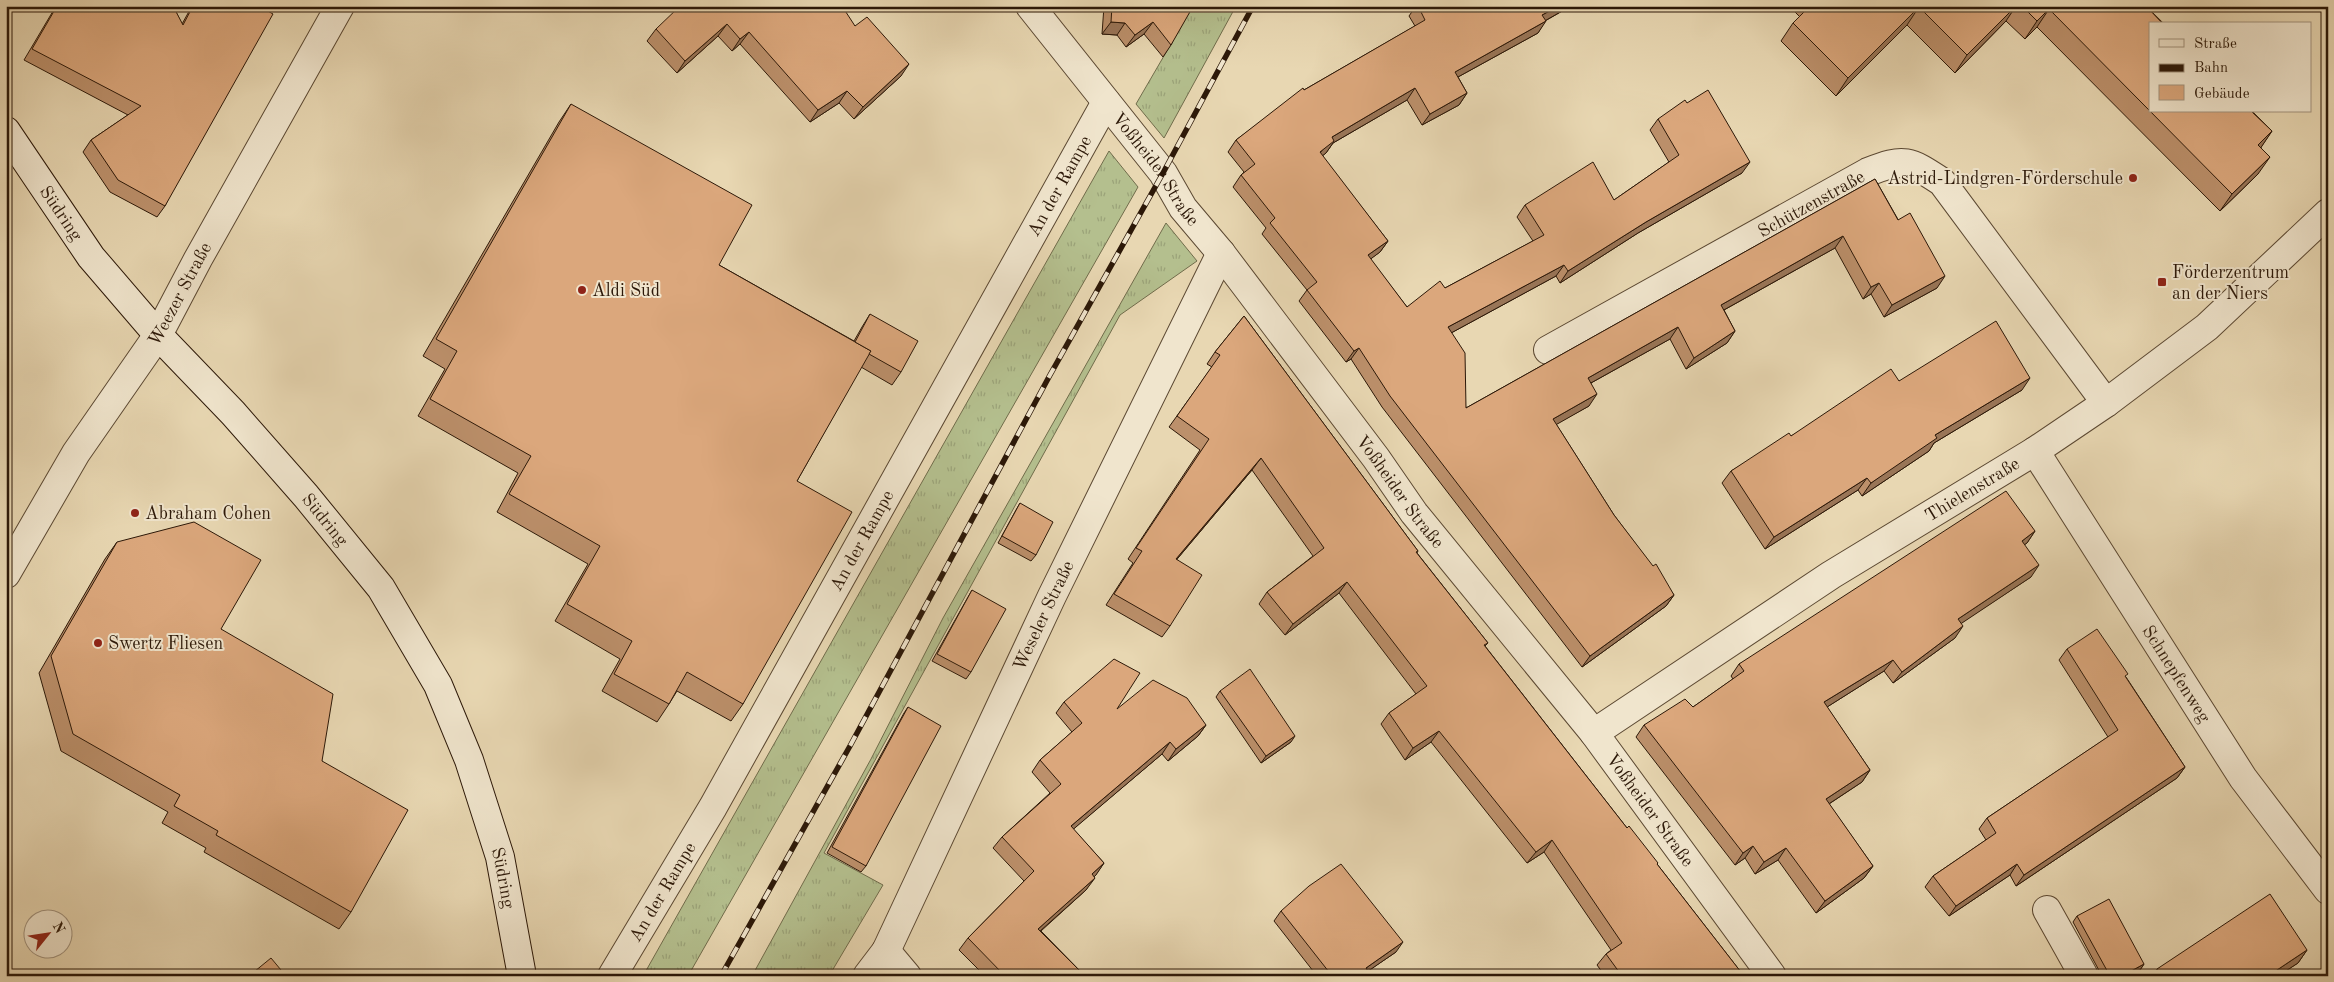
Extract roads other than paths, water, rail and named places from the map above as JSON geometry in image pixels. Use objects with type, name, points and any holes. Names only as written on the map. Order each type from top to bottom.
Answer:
[{"type":"street","name":"Weezer Straße","points":[[6,574],[76,453],[158,335],[198,259],[340,6]]},
{"type":"street","name":"Voßheider Straße","points":[[1030,6],[1164,173],[1183,208],[1221,253],[1376,458],[1414,513],[1594,733],[1772,976]]},
{"type":"street","name":"An der Rampe","points":[[612,976],[713,807],[1106,102]]},
{"type":"street","name":"Südring","points":[[6,131],[91,257],[158,335],[258,441],[306,496],[381,588],[438,685],[469,760],[500,857],[522,976]]},
{"type":"street","name":"Schützenstraße","points":[[1548,350],[1868,172],[1892,162],[1915,164],[1942,182],[2106,403]]},
{"type":"street","name":"Thielenstraße","points":[[1594,733],[1831,575],[2035,451],[2106,403],[2207,327],[2328,213]]},
{"type":"street","name":"Weseler Straße","points":[[867,976],[886,951],[1052,596],[1221,253]]},
{"type":"street","name":"Schnepfenweg","points":[[2035,451],[2243,778],[2328,890]]},
{"type":"street","points":[[2047,910],[2084,976]]},
{"type":"street","points":[[886,951],[907,976]]},
{"type":"railway","points":[[721,976],[850,746],[1050,375],[1163,173],[1253,6]]},
{"type":"place","name":"Astrid-Lindgren-Förderschule","points":[[2133,178]]},
{"type":"place","name":"Förderzentrum an der Niers","points":[[2162,282]]},
{"type":"place","name":"Aldi Süd","points":[[582,290]]},
{"type":"place","name":"Abraham Cohen","points":[[135,513]]},
{"type":"place","name":"Swertz Fliesen","points":[[98,643]]}]
